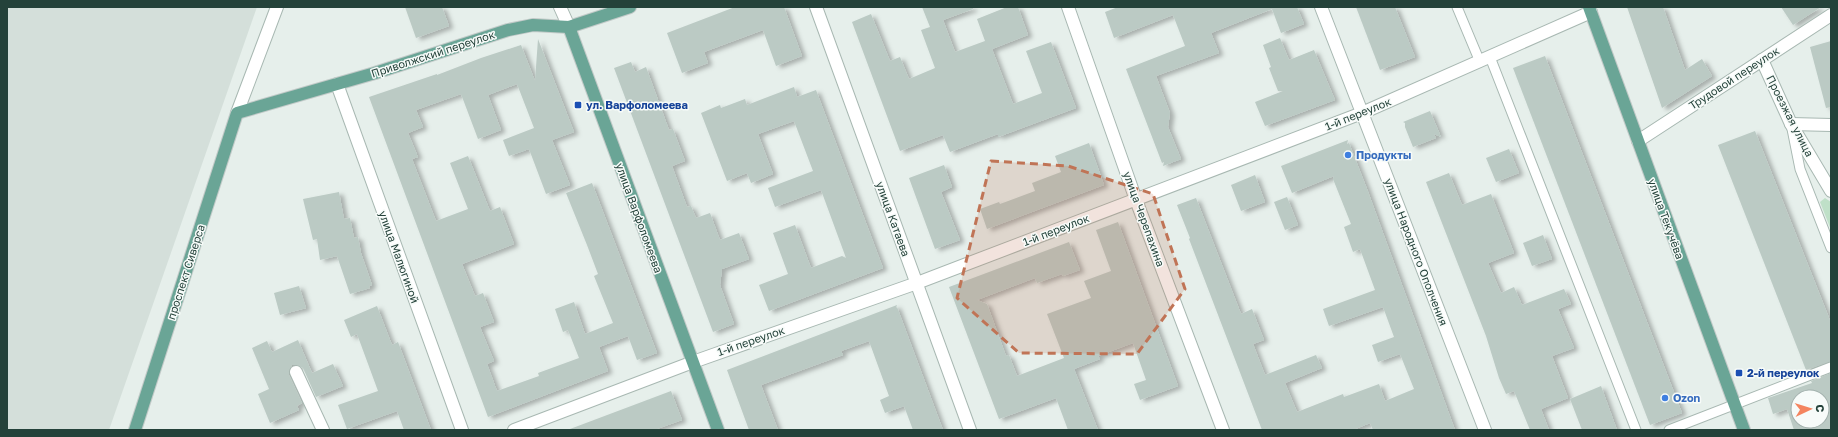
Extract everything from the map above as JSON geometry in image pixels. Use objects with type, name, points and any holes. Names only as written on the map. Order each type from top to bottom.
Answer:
[{"type":"main road","name":"Приволжский переулок","points":[[237,113],[375,74],[508,30],[534,25],[569,27],[630,7]]},
{"type":"main road","name":"улица Текучёва","points":[[1590,10],[1744,430]]},
{"type":"main road","name":"улица Варфоломеева","points":[[569,27],[718,430]]},
{"type":"main road","name":"проспект Сиверса","points":[[135,430],[237,113]]},
{"type":"street","points":[[237,113],[277,7]]},
{"type":"street","name":"улица Варфоломеева","points":[[560,7],[569,27]]},
{"type":"street","name":"улица Катаева","points":[[816,7],[970,430]]},
{"type":"street","name":"улица Черепахина","points":[[1068,7],[1136,200],[1223,430]]},
{"type":"street","name":"улица Народного Ополчения","points":[[1321,7],[1485,430]]},
{"type":"street","name":"1-й переулок","points":[[514,430],[693,362],[916,283],[1362,113],[1485,60],[1590,10]]},
{"type":"street","name":"Трудовой переулок","points":[[1638,141],[1831,15]]},
{"type":"street","name":"Проезжая улица","points":[[1762,60],[1791,124],[1831,191]]},
{"type":"street","name":"улица Малюгиной","points":[[337,84],[462,430]]},
{"type":"street","points":[[1791,124],[1831,125]]},
{"type":"street","points":[[296,372],[323,430]]},
{"type":"lane","points":[[1458,7],[1485,60],[1636,430]]},
{"type":"lane","points":[[1791,124],[1800,169],[1831,248]]},
{"type":"lane","points":[[1669,430],[1831,367]]},
{"type":"highlighted area","points":[[991,161],[1068,166],[1153,194],[1185,289],[1137,354],[1019,353],[957,298]]},
{"type":"shaded area","points":[[7,7],[257,7],[109,430],[7,430]]},
{"type":"green space","points":[[1825,198],[1831,202],[1831,230],[1820,202]]},
{"type":"building","points":[[405,7],[442,7],[449,26],[416,38]]},
{"type":"building","points":[[735,7],[784,7],[802,56],[776,66],[763,30],[704,52],[708,63],[682,73],[667,33]]},
{"type":"building","points":[[922,7],[973,7],[973,9],[943,20],[955,52],[985,41],[977,19],[1007,7],[1018,7],[1028,35],[992,49],[1013,104],[1042,93],[1026,51],[1051,42],[1076,108],[998,137],[998,134],[950,152],[943,135],[900,151],[852,22],[871,14],[890,61],[900,57],[909,79],[935,68],[921,30],[930,27]]},
{"type":"building","points":[[1118,7],[1297,7],[1304,24],[1281,33],[1272,9],[1211,33],[1219,53],[1156,76],[1170,113],[1168,127],[1181,159],[1163,166],[1164,162],[1162,163],[1126,69],[1185,46],[1173,15],[1114,38],[1105,12]]},
{"type":"building","points":[[1356,7],[1395,7],[1415,57],[1380,70]]},
{"type":"building","points":[[1627,7],[1663,7],[1685,70],[1702,59],[1712,76],[1662,108]]},
{"type":"building","points":[[1781,7],[1821,7],[1793,25]]},
{"type":"building","points":[[1280,38],[1289,60],[1314,50],[1335,100],[1265,126],[1255,102],[1283,91],[1278,91],[1269,68],[1271,67],[1263,45]]},
{"type":"building","points":[[538,39],[574,132],[552,140],[570,185],[546,194],[529,149],[509,156],[503,140],[534,128],[517,84],[488,95],[501,130],[478,139],[461,94],[416,110],[423,127],[408,133],[418,157],[412,159],[436,221],[468,209],[450,163],[468,156],[490,211],[500,207],[514,244],[462,264],[475,296],[483,293],[494,322],[480,327],[494,361],[487,364],[497,391],[539,376],[538,373],[579,358],[568,330],[563,332],[555,309],[574,302],[585,334],[613,323],[594,276],[598,274],[566,193],[592,183],[657,353],[637,360],[628,336],[599,347],[608,371],[488,417],[369,97],[521,45],[535,81]]},
{"type":"building","points":[[1831,41],[1831,107],[1826,108],[1810,47]]},
{"type":"building","points":[[1545,56],[1682,413],[1650,425],[1513,68]]},
{"type":"building","points":[[631,62],[635,72],[646,67],[669,130],[673,129],[685,161],[672,166],[687,207],[691,206],[696,218],[710,213],[720,240],[739,233],[749,259],[722,269],[720,285],[734,324],[713,332],[614,68]]},
{"type":"building","points":[[794,87],[797,97],[816,90],[883,268],[769,311],[759,285],[788,274],[773,233],[795,225],[811,268],[842,256],[846,258],[821,190],[775,207],[768,188],[813,171],[794,121],[758,134],[773,174],[751,183],[747,173],[727,181],[701,113],[720,105],[721,108],[745,99],[747,105]]},
{"type":"building","points":[[1430,111],[1441,137],[1434,134],[1436,138],[1413,147],[1405,127],[1405,123],[1403,122]]},
{"type":"building","points":[[1755,131],[1831,323],[1831,361],[1806,370],[1718,145]]},
{"type":"building","points":[[1348,140],[1347,144],[1349,143],[1367,189],[1455,430],[1373,430],[1370,423],[1353,430],[1262,430],[1189,239],[1190,238],[1177,205],[1196,198],[1241,314],[1252,309],[1264,340],[1253,344],[1265,375],[1316,355],[1322,368],[1285,383],[1297,412],[1343,394],[1344,397],[1379,384],[1385,401],[1414,389],[1400,354],[1378,362],[1372,345],[1394,337],[1383,307],[1329,326],[1323,309],[1375,290],[1360,249],[1353,252],[1344,227],[1351,224],[1333,179],[1334,176],[1292,193],[1281,166]]},
{"type":"building","points":[[1089,143],[1104,185],[987,229],[980,209],[999,202],[1000,204],[1035,191],[1032,183],[1061,172],[1055,156]]},
{"type":"building","points":[[1509,149],[1519,173],[1496,182],[1486,158]]},
{"type":"building","points":[[944,165],[952,187],[941,192],[960,240],[935,249],[909,178]]},
{"type":"building","points":[[1449,173],[1462,205],[1491,194],[1514,253],[1488,263],[1501,293],[1514,287],[1522,305],[1564,289],[1571,304],[1558,309],[1574,348],[1552,356],[1568,398],[1541,409],[1549,430],[1530,430],[1514,391],[1506,394],[1499,378],[1486,336],[1426,182]]},
{"type":"building","points":[[1255,175],[1265,202],[1241,211],[1231,185]]},
{"type":"building","points":[[339,192],[344,219],[350,218],[354,238],[358,237],[361,253],[372,285],[369,286],[370,288],[350,294],[337,256],[320,260],[317,239],[313,240],[303,199]]},
{"type":"building","points":[[1287,197],[1298,225],[1285,230],[1274,202]]},
{"type":"building","points":[[1118,222],[1178,386],[1140,400],[1134,384],[1146,380],[1133,343],[1098,356],[1100,359],[1074,369],[1098,430],[1068,430],[1056,398],[999,419],[949,287],[1069,242],[1080,270],[1063,276],[1062,274],[1037,283],[1035,278],[977,300],[987,304],[1006,356],[1009,355],[1017,376],[1064,358],[1047,314],[1091,298],[1084,281],[1111,271],[1096,230]]},
{"type":"building","points":[[1543,235],[1552,259],[1532,266],[1523,243]]},
{"type":"building","points":[[299,286],[306,308],[280,315],[274,293]]},
{"type":"building","points":[[897,305],[896,308],[897,307],[943,430],[913,430],[904,406],[885,413],[880,400],[889,396],[869,341],[841,351],[843,355],[761,385],[778,430],[749,430],[727,370]]},
{"type":"building","points":[[377,306],[392,345],[398,342],[431,430],[404,430],[397,411],[347,429],[338,405],[378,391],[357,334],[351,337],[344,320]]},
{"type":"building","points":[[298,340],[312,373],[333,364],[343,386],[316,397],[303,368],[297,365],[292,365],[289,375],[302,403],[297,406],[299,410],[270,423],[258,394],[269,389],[252,348],[267,341],[272,352]]},
{"type":"building","points":[[1831,373],[1831,430],[1794,430],[1830,429],[1830,389],[1794,389],[1812,383],[1811,381]]},
{"type":"building","points":[[1601,386],[1617,430],[1582,430],[1570,399]]},
{"type":"building","points":[[1790,390],[1790,418],[1787,409],[1773,414],[1768,398]]},
{"type":"building","points":[[671,391],[682,420],[654,430],[570,429]]},
{"type":"place","name":"ул. Варфоломеева","points":[[578,105]]},
{"type":"place","name":"Продукты","points":[[1348,155]]},
{"type":"place","name":"2-й переулок","points":[[1739,373]]},
{"type":"place","name":"Ozon","points":[[1665,398]]}]
